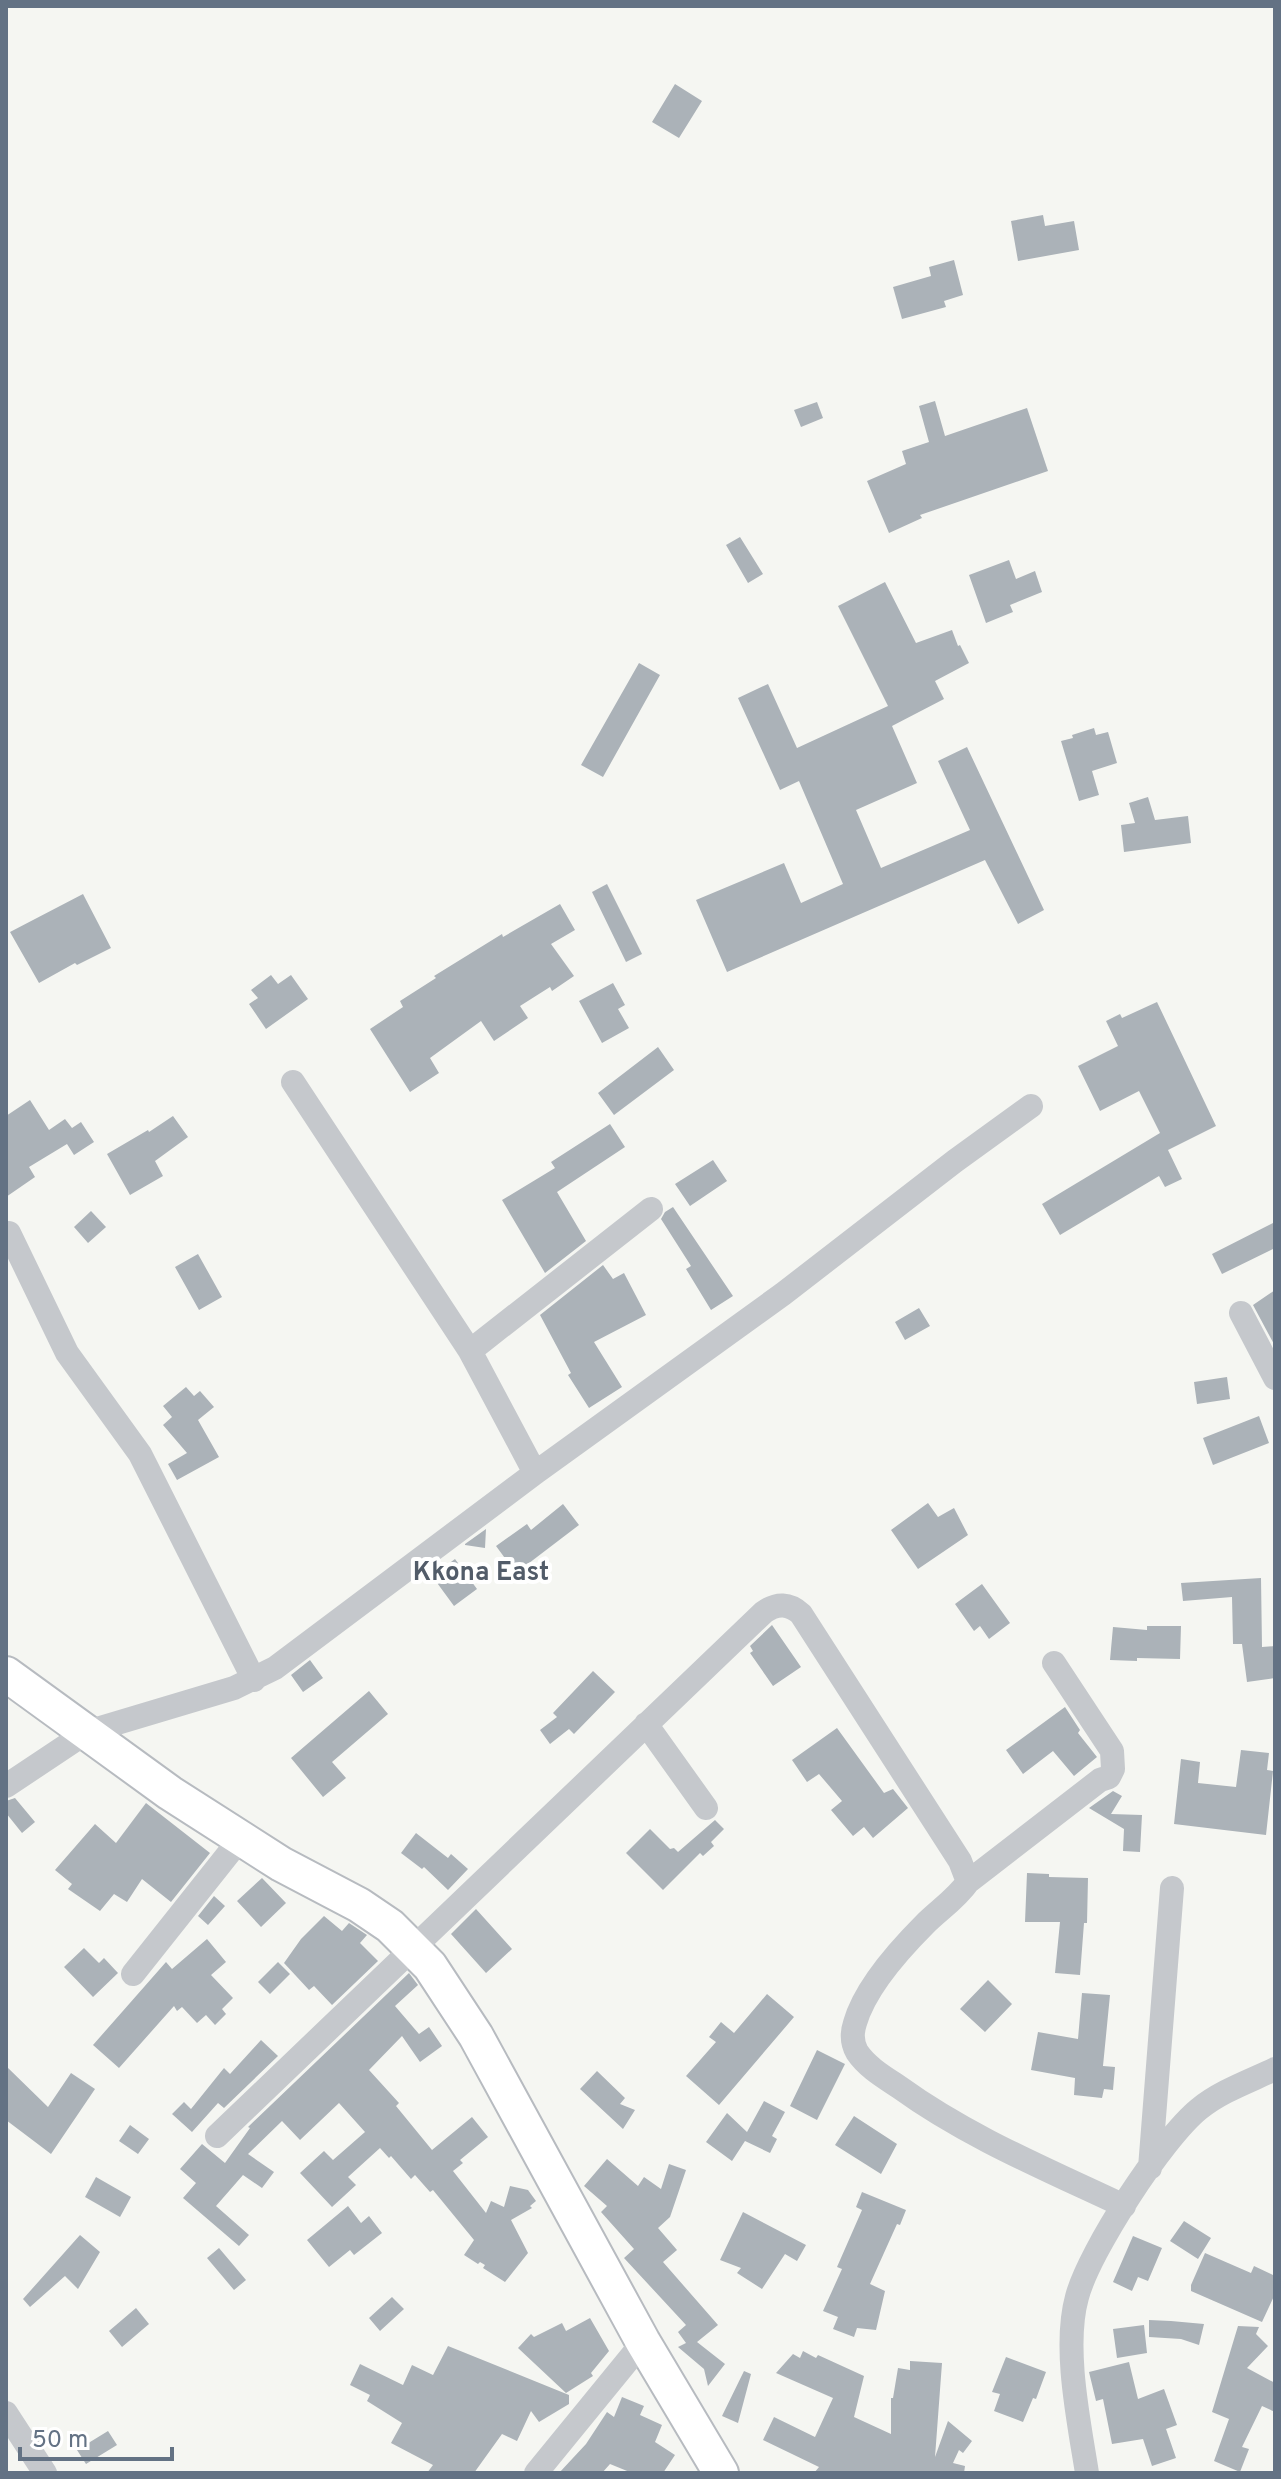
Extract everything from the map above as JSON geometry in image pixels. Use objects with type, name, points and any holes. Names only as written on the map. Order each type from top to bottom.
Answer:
[{"type":"street","points":[[293,1082],[470,1351],[535,1473]]},
{"type":"street","points":[[6,1786],[87,1732],[209,1696],[254,1680],[275,1668],[535,1473],[783,1294],[1031,1106]]},
{"type":"street","points":[[470,1351],[651,1209]]},
{"type":"street","points":[[9,1233],[67,1353],[140,1454],[254,1680]]},
{"type":"street","points":[[1241,1313],[1275,1378]]},
{"type":"street","points":[[217,2136],[773,1606],[794,1608],[801,1614],[960,1861],[968,1882]]},
{"type":"street","points":[[1054,1663],[1112,1751],[1113,1769],[1109,1777],[1100,1780],[968,1882],[926,1923],[885,1970],[861,2008],[852,2036],[855,2049],[879,2073],[947,2118],[1124,2206]]},
{"type":"street","points":[[6,1674],[170,1793],[281,1864],[359,1905],[413,1946],[453,1997],[476,2036],[643,2342],[721,2473]]},
{"type":"street","points":[[646,1724],[706,1808]]},
{"type":"street","points":[[133,1974],[241,1838]]},
{"type":"street","points":[[1150,2168],[1172,1888]]},
{"type":"street","points":[[1087,2473],[1075,2393],[1073,2349],[1076,2298],[1099,2246],[1180,2127],[1200,2108],[1222,2094],[1275,2069]]},
{"type":"street","points":[[536,2473],[643,2342]]},
{"type":"street","points":[[6,2413],[45,2473]]},
{"type":"building","points":[[675,84],[702,101],[679,138],[652,122]]},
{"type":"building","points":[[1043,215],[1045,226],[1074,221],[1079,250],[1018,261],[1011,221]]},
{"type":"building","points":[[954,260],[963,295],[944,301],[946,307],[902,319],[893,287],[931,276],[929,267]]},
{"type":"building","points":[[935,401],[945,436],[1027,408],[1048,471],[920,515],[922,518],[889,533],[867,481],[906,464],[902,451],[929,442],[919,406]]},
{"type":"building","points":[[817,402],[823,418],[801,427],[794,410]]},
{"type":"building","points":[[740,537],[763,574],[748,583],[726,545]]},
{"type":"building","points":[[1009,560],[1016,579],[1035,571],[1042,592],[1010,605],[1013,612],[986,623],[969,575]]},
{"type":"building","points":[[885,582],[916,643],[952,630],[969,663],[935,681],[944,699],[892,726],[917,783],[856,810],[881,868],[970,830],[938,761],[967,747],[1044,910],[1018,924],[985,860],[727,972],[696,900],[784,863],[801,903],[843,884],[799,781],[780,790],[738,698],[768,684],[797,748],[888,706],[838,606]]},
{"type":"building","points":[[639,663],[660,675],[603,777],[581,765]]},
{"type":"building","points":[[1094,728],[1096,735],[1108,732],[1117,763],[1092,771],[1099,795],[1079,801],[1061,741]]},
{"type":"building","points":[[1148,797],[1155,820],[1188,816],[1191,843],[1124,852],[1121,825],[1135,823],[1129,803]]},
{"type":"building","points":[[607,884],[642,954],[626,962],[592,892]]},
{"type":"building","points":[[83,894],[111,948],[39,983],[10,932]]},
{"type":"building","points":[[560,904],[575,930],[551,944],[574,976],[552,991],[550,987],[520,1006],[528,1018],[494,1041],[481,1021],[430,1058],[439,1073],[410,1092],[370,1029],[403,1007],[400,1001],[436,978],[434,976],[502,934],[503,937]]},
{"type":"building","points":[[271,975],[278,984],[291,975],[308,999],[266,1029],[249,1004],[258,998],[251,990]]},
{"type":"building","points":[[613,983],[625,1005],[618,1009],[629,1028],[602,1043],[579,1001]]},
{"type":"building","points":[[1157,1002],[1216,1126],[1168,1150],[1182,1179],[1165,1187],[1159,1176],[1060,1235],[1042,1204],[1160,1133],[1139,1091],[1100,1111],[1078,1066],[1118,1046],[1106,1021],[1120,1014],[1122,1018]]},
{"type":"building","points":[[658,1047],[674,1070],[614,1115],[598,1093]]},
{"type":"building","points":[[30,1100],[49,1130],[65,1119],[72,1128],[81,1122],[94,1142],[74,1155],[67,1144],[29,1167],[35,1177],[6,1197],[6,1116]]},
{"type":"building","points":[[173,1116],[188,1137],[155,1161],[163,1176],[130,1195],[107,1154]]},
{"type":"building","points":[[610,1124],[625,1147],[557,1192],[586,1241],[545,1273],[502,1200],[555,1168],[551,1162]]},
{"type":"building","points":[[713,1160],[727,1181],[690,1206],[675,1184]]},
{"type":"building","points":[[673,1207],[733,1296],[711,1310],[686,1269],[691,1266],[661,1219]]},
{"type":"building","points":[[91,1211],[106,1227],[88,1243],[74,1227]]},
{"type":"building","points":[[1275,1222],[1275,1248],[1222,1274],[1212,1254]]},
{"type":"building","points":[[198,1254],[222,1297],[199,1310],[175,1267]]},
{"type":"building","points":[[603,1265],[613,1279],[624,1273],[646,1315],[594,1342],[622,1387],[589,1408],[568,1375],[571,1373],[540,1315]]},
{"type":"building","points":[[1275,1290],[1275,1346],[1253,1305]]},
{"type":"building","points":[[919,1308],[930,1326],[905,1340],[895,1322]]},
{"type":"building","points":[[1227,1377],[1230,1399],[1197,1404],[1194,1382]]},
{"type":"building","points":[[186,1387],[194,1396],[200,1391],[214,1407],[198,1420],[219,1457],[177,1480],[168,1464],[187,1453],[163,1425],[172,1417],[163,1406]]},
{"type":"building","points":[[1259,1416],[1269,1443],[1213,1465],[1203,1438]]},
{"type":"building","points":[[928,1503],[938,1517],[954,1508],[968,1535],[918,1569],[891,1530]]},
{"type":"building","points":[[563,1504],[579,1525],[516,1573],[496,1546],[527,1524],[531,1530]]},
{"type":"building","points":[[486,1529],[485,1548],[465,1545],[465,1544]]},
{"type":"building","points":[[455,1559],[477,1589],[454,1606],[432,1576]]},
{"type":"building","points":[[1261,1578],[1262,1647],[1275,1646],[1275,1678],[1247,1682],[1242,1644],[1233,1644],[1232,1597],[1183,1601],[1181,1583]]},
{"type":"building","points":[[982,1584],[1010,1623],[989,1639],[980,1626],[974,1631],[955,1604]]},
{"type":"building","points":[[772,1625],[801,1667],[773,1686],[750,1653],[753,1651],[750,1646]]},
{"type":"building","points":[[1147,1626],[1181,1626],[1180,1659],[1110,1660],[1113,1627],[1147,1630]]},
{"type":"building","points":[[310,1660],[323,1678],[303,1692],[291,1675]]},
{"type":"building","points":[[593,1671],[615,1692],[574,1734],[569,1729],[550,1744],[540,1730],[557,1717],[553,1713]]},
{"type":"building","points":[[369,1691],[388,1714],[332,1762],[346,1778],[323,1797],[291,1758]]},
{"type":"building","points":[[1065,1707],[1080,1730],[1078,1733],[1097,1757],[1074,1776],[1053,1751],[1023,1774],[1006,1750]]},
{"type":"building","points":[[837,1728],[884,1793],[893,1789],[908,1808],[873,1838],[864,1827],[853,1836],[831,1810],[842,1801],[819,1774],[807,1782],[792,1760]]},
{"type":"building","points":[[1241,1750],[1269,1753],[1267,1770],[1273,1771],[1266,1835],[1174,1824],[1181,1759],[1200,1762],[1198,1783],[1236,1787]]},
{"type":"building","points":[[1113,1791],[1122,1796],[1111,1814],[1142,1815],[1140,1852],[1123,1851],[1124,1829],[1089,1808]]},
{"type":"building","points":[[15,1798],[35,1822],[22,1833],[6,1813],[6,1801]]},
{"type":"building","points":[[146,1803],[210,1853],[171,1902],[142,1879],[127,1902],[114,1894],[100,1911],[68,1889],[72,1884],[55,1870],[95,1824],[116,1843]]},
{"type":"building","points":[[715,1820],[724,1829],[711,1842],[714,1846],[703,1856],[700,1853],[663,1890],[626,1853],[650,1829],[670,1849],[678,1852]]},
{"type":"building","points":[[416,1833],[448,1858],[451,1854],[468,1869],[448,1890],[424,1867],[422,1869],[401,1853]]},
{"type":"building","points":[[1027,1873],[1088,1878],[1087,1923],[1084,1923],[1080,1975],[1055,1973],[1060,1922],[1025,1922]]},
{"type":"building","points":[[262,1878],[286,1903],[261,1927],[237,1901]]},
{"type":"building","points":[[214,1896],[225,1906],[208,1925],[198,1916]]},
{"type":"building","points":[[476,1909],[512,1949],[486,1973],[451,1934]]},
{"type":"building","points":[[324,1916],[342,1931],[349,1923],[367,1935],[360,1943],[378,1961],[332,2005],[314,1986],[309,1990],[284,1963],[301,1939]]},
{"type":"building","points":[[207,1939],[226,1962],[211,1975],[233,1998],[222,2009],[226,2014],[215,2025],[206,2015],[197,2023],[182,2007],[177,2011],[174,2006],[119,2068],[93,2045],[166,1962],[172,1969]]},
{"type":"building","points":[[84,1948],[99,1963],[104,1958],[118,1973],[93,1997],[64,1967]]},
{"type":"building","points":[[278,1962],[290,1974],[270,1994],[258,1982]]},
{"type":"building","points":[[409,1973],[418,1985],[395,2006],[419,2034],[429,2027],[442,2046],[420,2062],[402,2036],[369,2070],[399,2103],[396,2106],[432,2150],[472,2117],[488,2137],[460,2160],[463,2163],[453,2171],[486,2213],[491,2201],[504,2207],[510,2186],[528,2190],[536,2201],[530,2206],[532,2208],[511,2220],[528,2253],[505,2282],[483,2268],[485,2265],[464,2255],[474,2240],[433,2190],[430,2192],[415,2175],[411,2179],[380,2148],[348,2177],[356,2185],[332,2207],[300,2173],[324,2151],[333,2160],[365,2132],[339,2103],[300,2140],[282,2121],[248,2154],[274,2172],[262,2188],[243,2175],[216,2206],[249,2235],[239,2246],[183,2198],[196,2183],[180,2169],[202,2144],[225,2163],[248,2127]]},
{"type":"building","points":[[988,1980],[1012,2004],[985,2032],[960,2009]]},
{"type":"building","points":[[1082,1993],[1110,1995],[1103,2066],[1115,2067],[1113,2090],[1104,2089],[1102,2098],[1074,2095],[1075,2078],[1031,2070],[1038,2032],[1078,2039]]},
{"type":"building","points":[[767,1994],[794,2017],[719,2105],[686,2076],[716,2042],[709,2037],[721,2022],[734,2033]]},
{"type":"building","points":[[261,2040],[278,2056],[224,2108],[218,2103],[192,2132],[172,2114],[184,2102],[191,2109],[224,2068],[230,2074]]},
{"type":"building","points":[[817,2050],[845,2064],[817,2120],[790,2106]]},
{"type":"building","points":[[6,2066],[48,2107],[71,2073],[95,2089],[51,2154],[6,2120]]},
{"type":"building","points":[[597,2071],[625,2098],[620,2104],[635,2110],[623,2129],[580,2089]]},
{"type":"building","points":[[764,2101],[785,2112],[772,2136],[777,2139],[770,2153],[745,2141],[732,2161],[706,2142],[727,2113],[747,2132]]},
{"type":"building","points":[[854,2116],[897,2144],[881,2174],[835,2145]]},
{"type":"building","points":[[130,2125],[149,2139],[138,2154],[119,2141]]},
{"type":"building","points":[[607,2159],[638,2186],[644,2177],[661,2189],[669,2164],[686,2170],[670,2217],[658,2228],[677,2250],[663,2262],[718,2325],[697,2342],[725,2364],[708,2386],[704,2369],[678,2347],[686,2343],[678,2332],[686,2325],[624,2258],[634,2249],[601,2212],[607,2206],[584,2186]]},
{"type":"building","points":[[96,2177],[131,2197],[120,2217],[85,2197]]},
{"type":"building","points":[[862,2192],[906,2210],[870,2284],[885,2291],[876,2330],[857,2328],[854,2337],[833,2329],[838,2317],[823,2311],[842,2269],[837,2267],[862,2210],[856,2207]]},
{"type":"building","points":[[348,2206],[361,2223],[369,2216],[382,2233],[354,2255],[350,2250],[329,2267],[307,2240]]},
{"type":"building","points":[[743,2212],[806,2245],[797,2261],[785,2254],[762,2289],[737,2273],[741,2268],[720,2260]]},
{"type":"building","points":[[1184,2221],[1211,2238],[1198,2259],[1170,2241]]},
{"type":"building","points":[[80,2235],[100,2252],[78,2289],[65,2276],[30,2307],[23,2299]]},
{"type":"building","points":[[1133,2236],[1162,2248],[1148,2281],[1138,2277],[1132,2291],[1113,2282]]},
{"type":"building","points":[[219,2248],[246,2280],[234,2290],[207,2258]]},
{"type":"building","points":[[1205,2253],[1251,2273],[1254,2266],[1275,2276],[1275,2294],[1262,2322],[1191,2291]]},
{"type":"building","points":[[392,2297],[404,2309],[380,2331],[369,2318]]},
{"type":"building","points":[[136,2308],[149,2324],[122,2347],[109,2331]]},
{"type":"building","points":[[590,2318],[609,2351],[591,2373],[593,2376],[566,2393],[518,2348],[531,2334],[534,2337],[562,2323],[566,2331]]},
{"type":"building","points":[[1149,2320],[1204,2324],[1199,2345],[1181,2339],[1149,2337]]},
{"type":"building","points":[[1144,2325],[1147,2353],[1117,2358],[1113,2329]]},
{"type":"building","points":[[1238,2326],[1259,2327],[1256,2334],[1268,2346],[1247,2368],[1275,2383],[1275,2412],[1262,2406],[1242,2447],[1249,2449],[1240,2472],[1214,2461],[1229,2419],[1212,2412]]},
{"type":"building","points":[[448,2346],[569,2395],[569,2404],[539,2422],[531,2411],[517,2441],[502,2434],[474,2473],[427,2473],[433,2465],[391,2443],[402,2423],[367,2401],[370,2395],[350,2385],[360,2364],[403,2385],[412,2365],[433,2375]]},
{"type":"building","points":[[803,2351],[864,2376],[854,2417],[891,2434],[891,2398],[898,2368],[910,2370],[910,2361],[942,2363],[935,2457],[948,2421],[972,2441],[963,2453],[959,2450],[953,2463],[965,2466],[964,2473],[814,2473],[819,2467],[763,2440],[774,2417],[815,2437],[833,2398],[776,2373],[793,2354],[800,2358]]},
{"type":"building","points":[[1006,2357],[1046,2372],[1023,2422],[994,2411],[1000,2394],[992,2392]]},
{"type":"building","points":[[1129,2362],[1138,2399],[1164,2389],[1177,2425],[1166,2429],[1176,2458],[1152,2466],[1143,2439],[1112,2444],[1103,2399],[1096,2401],[1089,2372]]},
{"type":"building","points":[[744,2371],[751,2374],[738,2423],[722,2416]]},
{"type":"building","points":[[622,2397],[644,2406],[640,2415],[662,2425],[655,2442],[675,2455],[663,2473],[632,2473],[610,2464],[602,2473],[559,2473],[586,2444],[607,2412],[614,2417]]},
{"type":"building","points":[[108,2431],[117,2445],[86,2464],[77,2450]]},
{"type":"district","name":"Kkona East","points":[[481,1573]]}]
